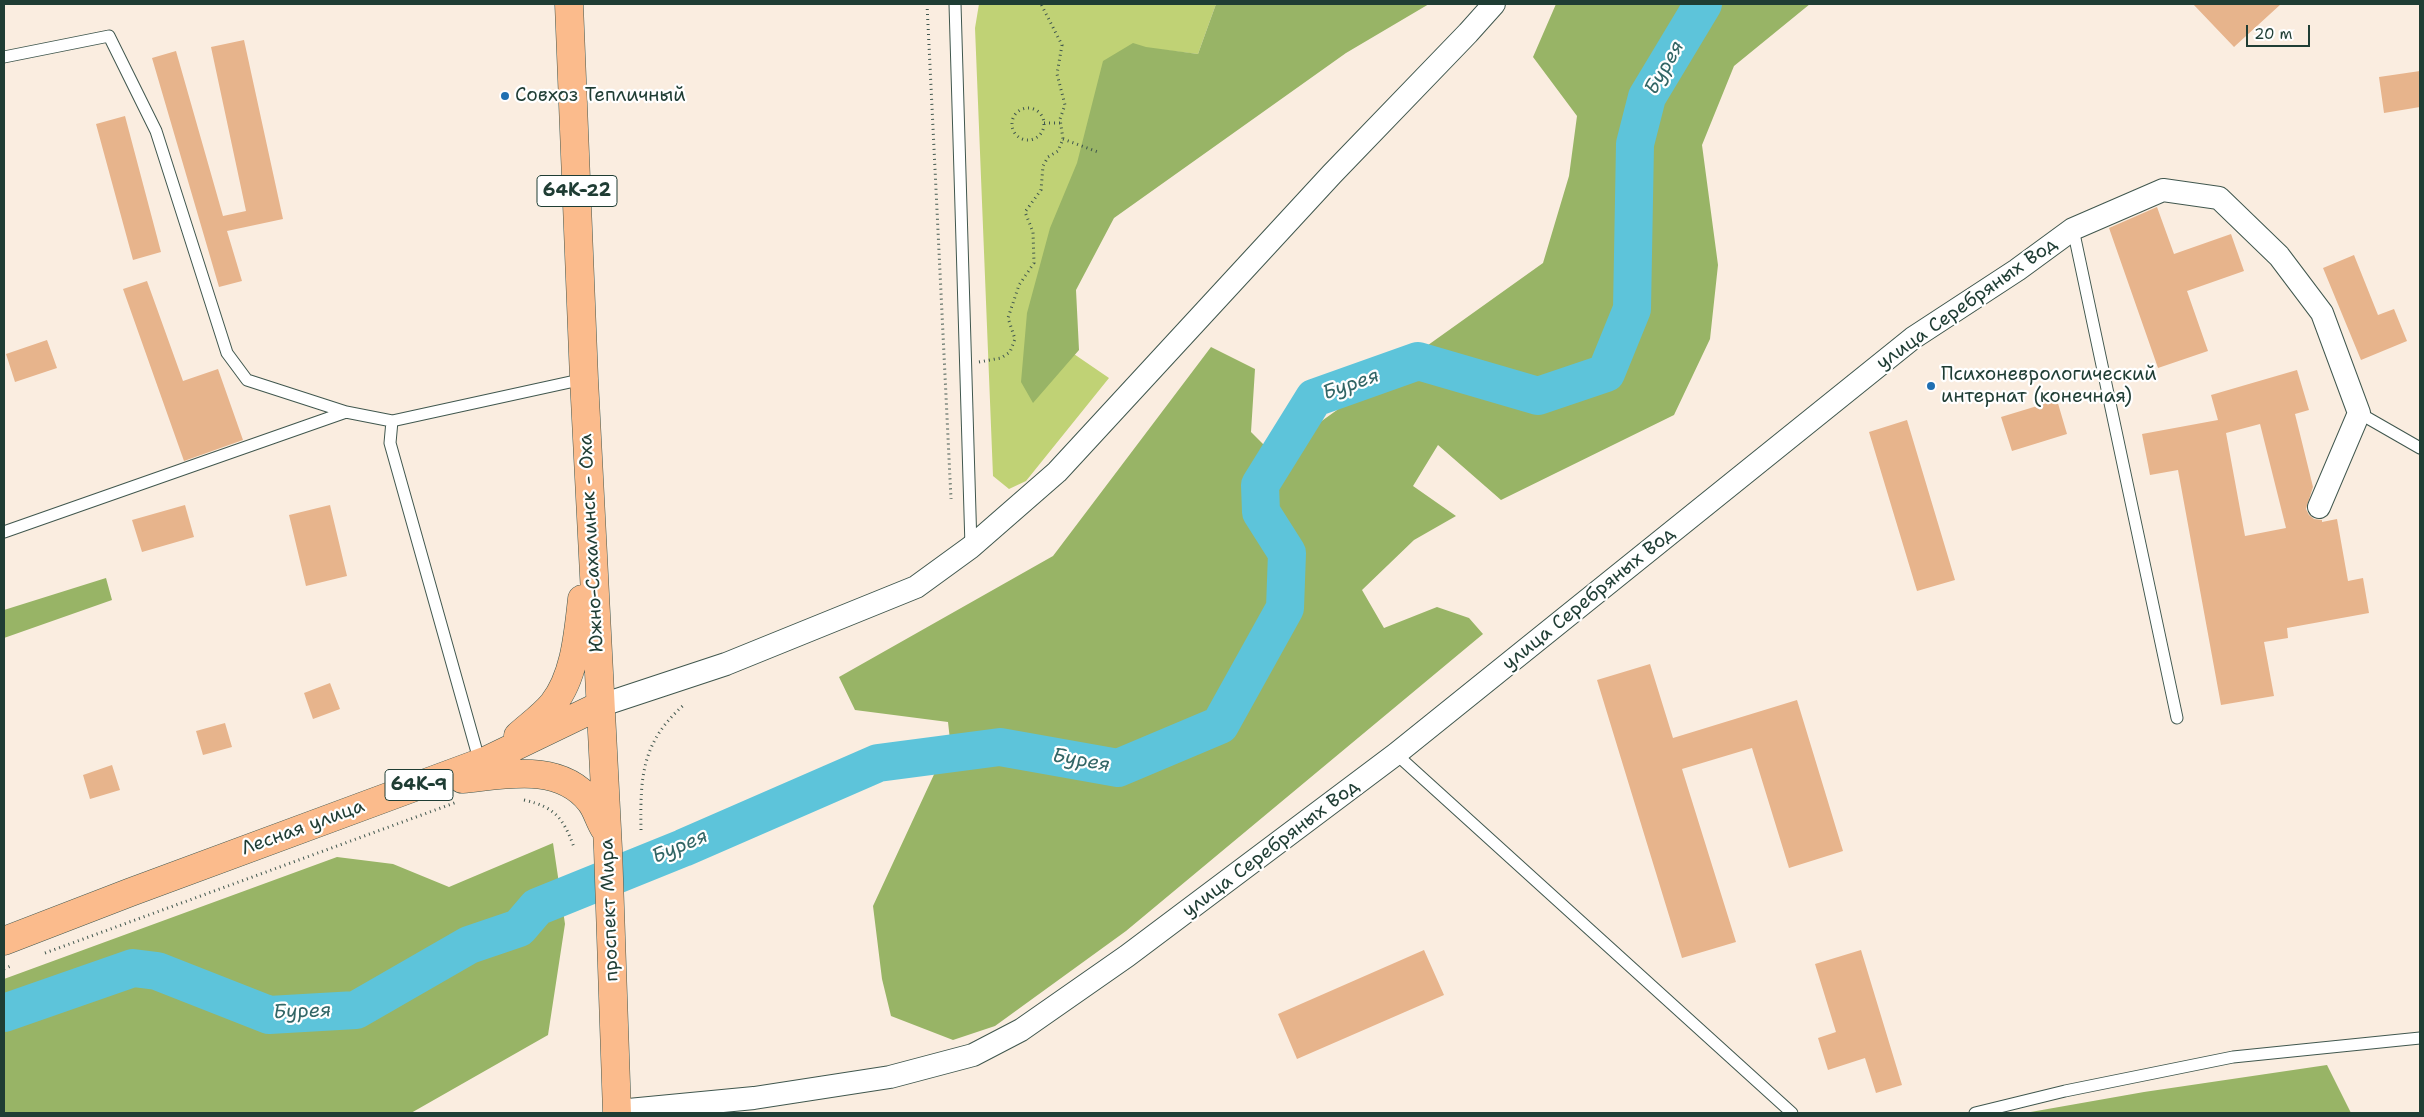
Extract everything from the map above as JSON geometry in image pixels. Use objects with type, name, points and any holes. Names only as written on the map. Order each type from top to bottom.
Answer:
[{"type":"main road","name":"64К-22","points":[[569,4],[584,379]]},
{"type":"main road","name":"Южно-Сахалинск - Оха","points":[[584,379],[599,706]]},
{"type":"main road","points":[[488,759],[553,704],[569,673],[579,627],[590,511]]},
{"type":"main road","name":"Лесная улица","points":[[4,941],[488,759],[599,706]]},
{"type":"main road","name":"проспект Мира","points":[[599,706],[608,842],[618,1112]]},
{"type":"main road","points":[[429,782],[526,773],[564,779],[590,801],[608,842]]},
{"type":"street","points":[[599,706],[726,664],[916,588],[971,547],[1057,472],[1332,174],[1494,4]]},
{"type":"street","name":"улица Серебряных Вод","points":[[618,1112],[754,1098],[890,1077],[973,1055],[1021,1030],[1128,956],[1396,754],[1913,338],[2018,270],[2073,229],[2162,190],[2219,198],[2279,256],[2322,312],[2359,413]]},
{"type":"street","points":[[2319,507],[2359,413]]},
{"type":"lane","points":[[955,4],[971,547]]},
{"type":"lane","points":[[4,57],[109,36],[156,131],[227,353],[247,380],[346,412],[392,421],[584,379]]},
{"type":"lane","points":[[2073,229],[2177,718]]},
{"type":"lane","points":[[4,532],[346,412]]},
{"type":"lane","points":[[2359,413],[2420,448]]},
{"type":"lane","points":[[392,421],[390,443],[488,759]]},
{"type":"lane","points":[[1396,754],[1792,1113]]},
{"type":"lane","points":[[1975,1113],[2065,1091],[2233,1057],[2420,1038]]},
{"type":"path","points":[[928,4],[951,500]]},
{"type":"path","points":[[965,364],[1001,358],[1010,352],[1015,338],[1008,318],[1019,285],[1034,263],[1033,232],[1025,212],[1041,190],[1043,166],[1048,157],[1058,151],[1063,139],[1061,123],[1064,105],[1057,74],[1062,45],[1041,4]]},
{"type":"path","points":[[1026,108],[1040,113],[1044,123],[1042,134],[1032,140],[1021,139],[1013,131],[1012,126],[1016,112],[1026,108]]},
{"type":"path","points":[[1044,123],[1061,123]]},
{"type":"path","points":[[1063,139],[1098,152]]},
{"type":"path","points":[[641,830],[644,770],[653,741],[666,720],[685,704]]},
{"type":"path","points":[[523,799],[543,804],[565,823],[574,847]]},
{"type":"path","points":[[41,955],[462,800]]},
{"type":"path","points":[[4,969],[22,962]]},
{"type":"green space","points":[[979,4],[1216,4],[1198,54],[1146,48],[1052,339],[1109,378],[1026,481],[1009,489],[993,476],[975,28]]},
{"type":"green space","points":[[1216,4],[1429,4],[1346,53],[1114,218],[1076,290],[1079,350],[1033,403],[1021,382],[1027,313],[1050,228],[1077,163],[1103,61],[1133,43],[1146,47],[1198,54]]},
{"type":"green space","points":[[1556,4],[1810,4],[1734,66],[1702,145],[1718,265],[1710,339],[1674,415],[1501,500],[1438,445],[1413,486],[1456,516],[1414,540],[1362,590],[1384,628],[1437,607],[1469,618],[1483,634],[1126,931],[995,1026],[953,1040],[891,1016],[882,979],[873,906],[950,740],[948,722],[855,710],[839,677],[1053,556],[1211,347],[1255,369],[1251,432],[1274,455],[1543,263],[1569,176],[1577,116],[1533,57]]},
{"type":"green space","points":[[106,578],[112,600],[4,638],[4,610]]},
{"type":"green space","points":[[553,843],[565,924],[548,1035],[411,1113],[4,1113],[4,979],[337,857],[393,864],[449,887]]},
{"type":"green space","points":[[2327,1065],[2351,1113],[2025,1113],[2144,1092]]},
{"type":"building","points":[[2193,4],[2281,4],[2234,47]]},
{"type":"building","points":[[244,40],[283,219],[227,231],[242,281],[219,287],[152,58],[176,51],[223,216],[246,211],[211,47]]},
{"type":"building","points":[[2420,71],[2420,107],[2384,113],[2379,77]]},
{"type":"building","points":[[125,116],[161,252],[133,260],[96,124]]},
{"type":"building","points":[[2157,207],[2174,254],[2231,234],[2244,271],[2187,291],[2208,351],[2158,368],[2109,228]]},
{"type":"building","points":[[2354,255],[2378,315],[2394,309],[2407,341],[2361,360],[2323,268]]},
{"type":"building","points":[[147,281],[183,381],[218,369],[243,440],[184,461],[123,289]]},
{"type":"building","points":[[47,340],[57,368],[15,382],[6,354]]},
{"type":"building","points":[[2297,370],[2309,410],[2295,414],[2313,487],[2306,509],[2309,515],[2314,519],[2322,520],[2322,522],[2337,519],[2348,581],[2363,578],[2369,613],[2287,628],[2288,638],[2264,642],[2274,696],[2221,705],[2178,470],[2150,475],[2142,434],[2218,420],[2211,395]],"holes":[[[2260,424],[2286,528],[2245,536],[2226,433]]]},
{"type":"building","points":[[2057,400],[2067,434],[2012,451],[2001,417]]},
{"type":"building","points":[[1907,420],[1955,580],[1917,591],[1869,432]]},
{"type":"building","points":[[185,505],[194,537],[142,552],[132,520]]},
{"type":"building","points":[[330,505],[347,576],[306,586],[289,515]]},
{"type":"building","points":[[1650,664],[1673,738],[1797,700],[1843,851],[1789,868],[1752,748],[1682,769],[1736,942],[1682,958],[1597,680]]},
{"type":"building","points":[[330,683],[340,709],[313,719],[304,693]]},
{"type":"building","points":[[225,723],[232,747],[203,755],[196,731]]},
{"type":"building","points":[[112,765],[120,790],[90,799],[83,775]]},
{"type":"building","points":[[1424,950],[1444,995],[1297,1059],[1278,1014]]},
{"type":"building","points":[[1861,950],[1902,1085],[1876,1093],[1865,1058],[1828,1070],[1818,1038],[1836,1032],[1815,964]]},
{"type":"waterway","name":"Бурея","points":[[4,1013],[133,968],[157,971],[269,1015],[356,1010],[469,945],[519,928],[537,907],[683,848],[878,763],[1000,747],[1118,768],[1220,725],[1285,608],[1287,553],[1261,512],[1260,485],[1314,398],[1418,361],[1538,396],[1606,373],[1632,309],[1635,144],[1647,97],[1703,4]]},
{"type":"place","name":"Совхоз Тепличный","points":[[505,96]]},
{"type":"place","name":"Психоневрологический интернат (конечная)","points":[[1931,386]]}]
